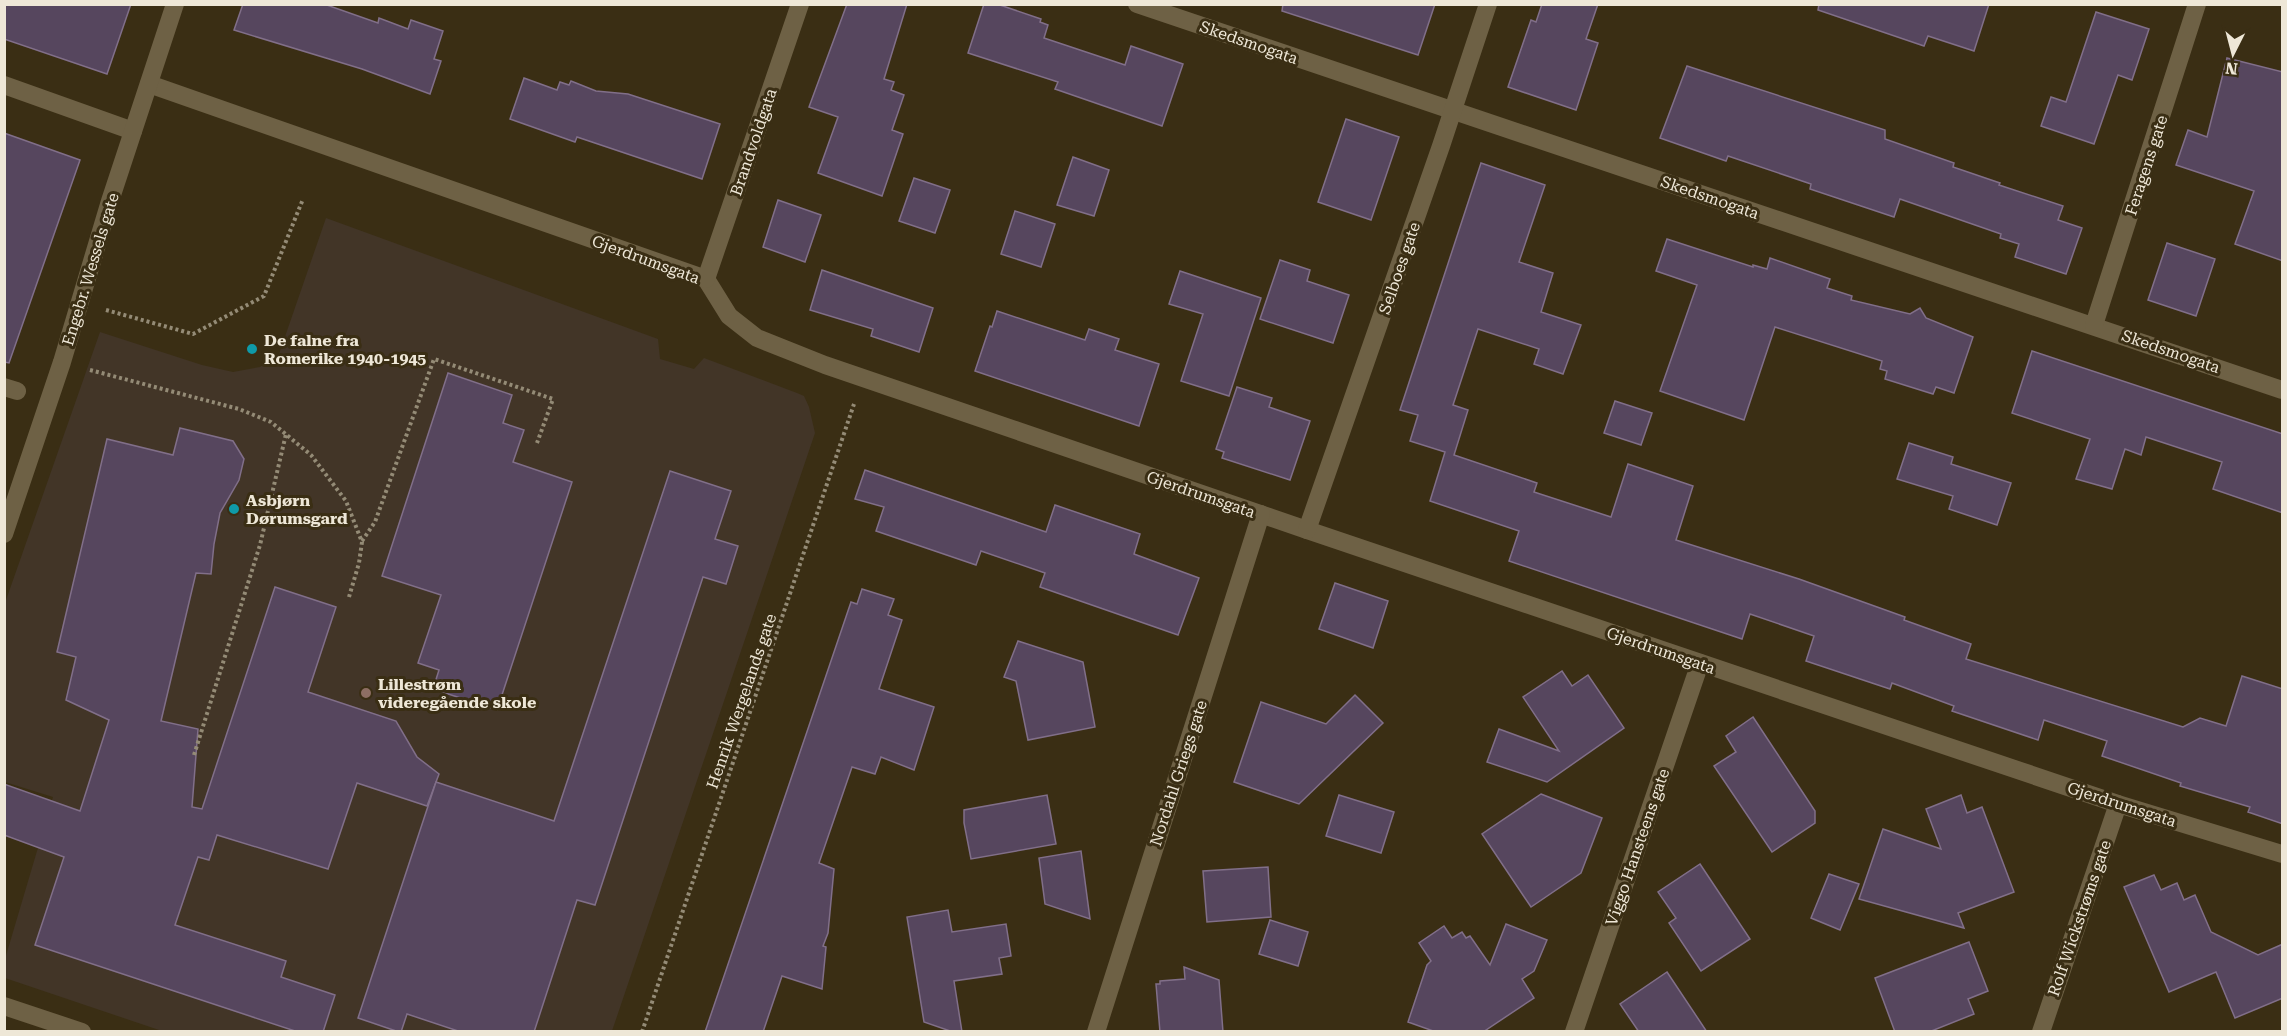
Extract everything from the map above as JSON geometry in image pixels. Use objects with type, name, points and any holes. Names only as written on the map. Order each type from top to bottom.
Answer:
[{"type":"street","name":"Engebr. Wessels gate","points":[[4,534],[62,362],[110,201],[175,4]]},
{"type":"street","name":"Brandvoldgata","points":[[706,279],[800,4]]},
{"type":"street","name":"Skedsmogata","points":[[1137,4],[2283,390]]},
{"type":"street","name":"Selboes gate","points":[[1307,530],[1488,4]]},
{"type":"street","name":"Feragens gate","points":[[2094,326],[2197,4]]},
{"type":"street","name":"Gjerdrumsgata","points":[[149,84],[706,279],[729,316],[757,338],[863,378],[2118,804],[2283,854]]},
{"type":"street","points":[[4,85],[133,131]]},
{"type":"street","name":"Nordahl Griegs gate","points":[[1096,1032],[1261,514]]},
{"type":"street","name":"Viggo Hansteens gate","points":[[1574,1032],[1700,663]]},
{"type":"street","name":"Rolf Wickstrøms gate","points":[[2041,1032],[2118,804]]},
{"type":"street","points":[[4,1006],[82,1032]]},
{"type":"path","points":[[80,303],[194,334],[264,296],[303,199]]},
{"type":"path","points":[[348,597],[359,563],[362,542],[375,522],[435,359],[553,399],[537,443]]},
{"type":"path","points":[[62,362],[239,410],[271,422],[311,455],[346,501],[362,542]]},
{"type":"path","name":"Henrik Wergelands gate","points":[[642,1032],[863,378]]},
{"type":"path","points":[[194,755],[260,545],[286,434]]},
{"type":"shaded area","name":"Lillestrøm videregående skole","points":[[326,218],[658,339],[660,359],[694,369],[704,358],[804,396],[809,407],[815,433],[612,1031],[162,1031],[5,978],[5,959],[53,797],[5,782],[5,603],[100,332],[202,365],[233,372],[260,367],[279,354]]},
{"type":"building","points":[[4,4],[131,4],[107,74],[4,39]]},
{"type":"building","points":[[243,4],[324,4],[378,23],[379,18],[408,29],[411,20],[443,31],[434,59],[441,61],[430,94],[362,69],[234,30]]},
{"type":"building","points":[[847,4],[907,4],[884,79],[894,82],[891,90],[904,95],[892,130],[903,134],[882,196],[818,173],[838,117],[809,107]]},
{"type":"building","points":[[984,4],[997,4],[1041,19],[1040,22],[1048,25],[1044,38],[1125,65],[1131,46],[1183,64],[1162,126],[1055,89],[1058,82],[968,53]]},
{"type":"building","points":[[1283,4],[1435,4],[1418,55],[1282,11]]},
{"type":"building","points":[[1542,4],[1598,4],[1586,39],[1598,43],[1576,110],[1508,87],[1531,20],[1536,22]]},
{"type":"building","points":[[1819,4],[1989,4],[1974,51],[1928,36],[1924,46],[1818,10]]},
{"type":"building","points":[[2096,12],[2149,29],[2132,80],[2118,75],[2094,144],[2041,126],[2051,97],[2066,102]]},
{"type":"building","points":[[2227,58],[2283,72],[2283,261],[2235,244],[2254,191],[2176,165],[2188,130],[2207,137]]},
{"type":"building","points":[[1687,66],[1885,130],[1885,139],[1954,163],[1953,167],[2000,183],[1999,185],[2063,206],[2058,220],[2082,228],[2066,274],[2015,257],[2019,244],[2000,238],[2001,234],[1900,199],[1894,217],[1810,189],[1811,184],[1728,156],[1726,161],[1660,138]]},
{"type":"building","points":[[524,78],[557,90],[560,82],[569,85],[571,81],[596,91],[628,94],[720,124],[702,179],[577,137],[575,142],[510,119]]},
{"type":"building","points":[[1346,119],[1399,137],[1371,220],[1318,202]]},
{"type":"building","points":[[4,133],[80,160],[9,363],[4,362]]},
{"type":"building","points":[[1073,157],[1109,170],[1094,216],[1057,205]]},
{"type":"building","points":[[1481,163],[1545,185],[1519,262],[1553,273],[1541,312],[1581,325],[1563,374],[1534,364],[1539,349],[1478,329],[1453,405],[1468,410],[1454,455],[1537,483],[1534,492],[1611,517],[1628,464],[1693,486],[1676,540],[1799,579],[1905,617],[1904,620],[1971,644],[1966,659],[2183,727],[2200,718],[2226,726],[2242,676],[2283,689],[2283,824],[2248,812],[2250,807],[2180,786],[2181,783],[2102,756],[2107,741],[2044,720],[2038,740],[1952,711],[1954,706],[1892,683],[1890,689],[1806,661],[1814,636],[1750,614],[1742,639],[1509,561],[1519,531],[1430,501],[1445,452],[1410,441],[1418,415],[1400,410]]},
{"type":"building","points":[[914,178],[950,190],[935,233],[899,221]]},
{"type":"building","points":[[778,200],[821,215],[805,262],[763,247]]},
{"type":"building","points":[[1015,211],[1055,224],[1041,267],[1001,254]]},
{"type":"building","points":[[1667,239],[1753,267],[1753,265],[1767,269],[1770,258],[1830,279],[1827,288],[1852,296],[1851,300],[1910,314],[1920,308],[1926,318],[1973,337],[1954,393],[1936,387],[1933,394],[1885,379],[1887,371],[1880,369],[1882,361],[1775,327],[1744,420],[1660,391],[1697,285],[1656,271]]},
{"type":"building","points":[[2167,243],[2215,259],[2196,316],[2148,300]]},
{"type":"building","points":[[1280,260],[1310,270],[1307,281],[1349,295],[1333,343],[1260,319]]},
{"type":"building","points":[[822,270],[933,308],[919,352],[871,336],[873,329],[810,310]]},
{"type":"building","points":[[1180,271],[1261,298],[1229,396],[1181,381],[1203,314],[1169,304]]},
{"type":"building","points":[[997,311],[1085,340],[1089,329],[1119,339],[1115,350],[1159,364],[1139,426],[975,371]]},
{"type":"building","points":[[2032,351],[2283,434],[2283,513],[2213,489],[2222,462],[2146,437],[2141,455],[2125,449],[2112,489],[2076,479],[2090,439],[2012,413]]},
{"type":"building","points":[[448,373],[512,395],[503,423],[524,430],[513,462],[572,482],[497,710],[433,689],[439,670],[418,663],[441,595],[382,576]]},
{"type":"building","points":[[1237,387],[1272,398],[1269,407],[1310,421],[1290,480],[1222,458],[1224,452],[1216,449]]},
{"type":"building","points":[[1615,401],[1652,413],[1641,445],[1604,433]]},
{"type":"building","points":[[180,428],[233,441],[244,459],[239,480],[220,513],[211,574],[196,573],[161,721],[198,729],[192,807],[202,809],[275,587],[336,607],[308,692],[396,721],[417,757],[439,774],[427,806],[357,783],[328,869],[217,835],[209,860],[198,857],[175,925],[286,961],[281,977],[335,995],[323,1032],[298,1032],[35,945],[64,857],[4,835],[4,784],[80,811],[109,720],[66,700],[76,657],[57,652],[107,439],[173,455]]},
{"type":"building","points":[[1909,443],[1953,457],[1951,464],[2011,483],[1997,525],[1949,509],[1953,496],[1897,479]]},
{"type":"building","points":[[865,470],[1046,532],[1055,505],[1140,534],[1134,554],[1199,578],[1178,635],[1040,587],[1045,573],[981,551],[976,565],[876,531],[884,507],[855,499]]},
{"type":"building","points":[[670,471],[731,491],[715,539],[738,546],[726,584],[703,577],[595,905],[577,900],[534,1032],[461,1032],[407,1014],[401,1032],[399,1032],[358,1018],[436,782],[554,821]]},
{"type":"building","points":[[1335,583],[1388,601],[1373,648],[1319,629]]},
{"type":"building","points":[[862,589],[894,599],[888,615],[902,620],[879,689],[934,707],[914,770],[881,757],[875,774],[852,767],[819,863],[834,869],[828,933],[823,946],[826,947],[822,989],[782,976],[763,1032],[705,1032],[851,602],[857,604]]},
{"type":"building","points":[[1018,641],[1083,662],[1095,727],[1028,740],[1016,681],[1004,677]]},
{"type":"building","points":[[1562,671],[1572,686],[1588,675],[1624,728],[1547,782],[1487,762],[1499,729],[1559,751],[1523,697]]},
{"type":"building","points":[[1355,695],[1383,723],[1299,804],[1234,782],[1261,702],[1326,724]]},
{"type":"building","points":[[1753,717],[1815,811],[1815,823],[1772,852],[1714,766],[1736,752],[1726,736]]},
{"type":"building","points":[[1541,794],[1602,818],[1581,873],[1531,907],[1482,834]]},
{"type":"building","points":[[1047,795],[1056,844],[971,859],[964,823],[964,810]]},
{"type":"building","points":[[1339,795],[1394,812],[1381,853],[1326,836]]},
{"type":"building","points":[[1961,795],[1967,813],[1982,807],[2014,892],[1958,913],[1964,928],[1859,899],[1883,829],[1941,849],[1926,809]]},
{"type":"building","points":[[1081,851],[1090,919],[1045,904],[1039,858]]},
{"type":"building","points":[[1700,864],[1750,939],[1701,971],[1669,923],[1676,918],[1658,892]]},
{"type":"building","points":[[1268,867],[1271,917],[1207,922],[1203,871]]},
{"type":"building","points":[[1829,874],[1859,884],[1840,930],[1811,918]]},
{"type":"building","points":[[2154,875],[2161,890],[2177,883],[2184,900],[2195,895],[2211,932],[2258,955],[2283,944],[2283,998],[2235,1018],[2216,972],[2169,992],[2124,887]]},
{"type":"building","points":[[948,910],[952,932],[1006,924],[1011,956],[999,958],[1002,974],[954,981],[962,1032],[953,1032],[924,1022],[907,917]]},
{"type":"building","points":[[1270,920],[1308,932],[1298,966],[1259,954]]},
{"type":"building","points":[[1506,924],[1547,940],[1534,971],[1522,979],[1534,998],[1483,1032],[1436,1032],[1408,1022],[1427,965],[1431,961],[1419,943],[1444,926],[1452,938],[1462,932],[1466,938],[1470,936],[1490,965]]},
{"type":"building","points":[[1969,942],[1988,991],[1968,999],[1974,1014],[1929,1032],[1895,1032],[1875,978]]},
{"type":"building","points":[[1184,967],[1219,980],[1223,1032],[1160,1032],[1156,984],[1160,984],[1160,981],[1185,979]]},
{"type":"building","points":[[1667,972],[1707,1032],[1639,1032],[1620,1004]]},
{"type":"place","name":"De falne fra Romerike 1940-1945","points":[[252,349]]},
{"type":"place","name":"Asbjørn Dørumsgard","points":[[234,509]]},
{"type":"place","name":"Lillestrøm videregående skole","points":[[366,693]]}]
